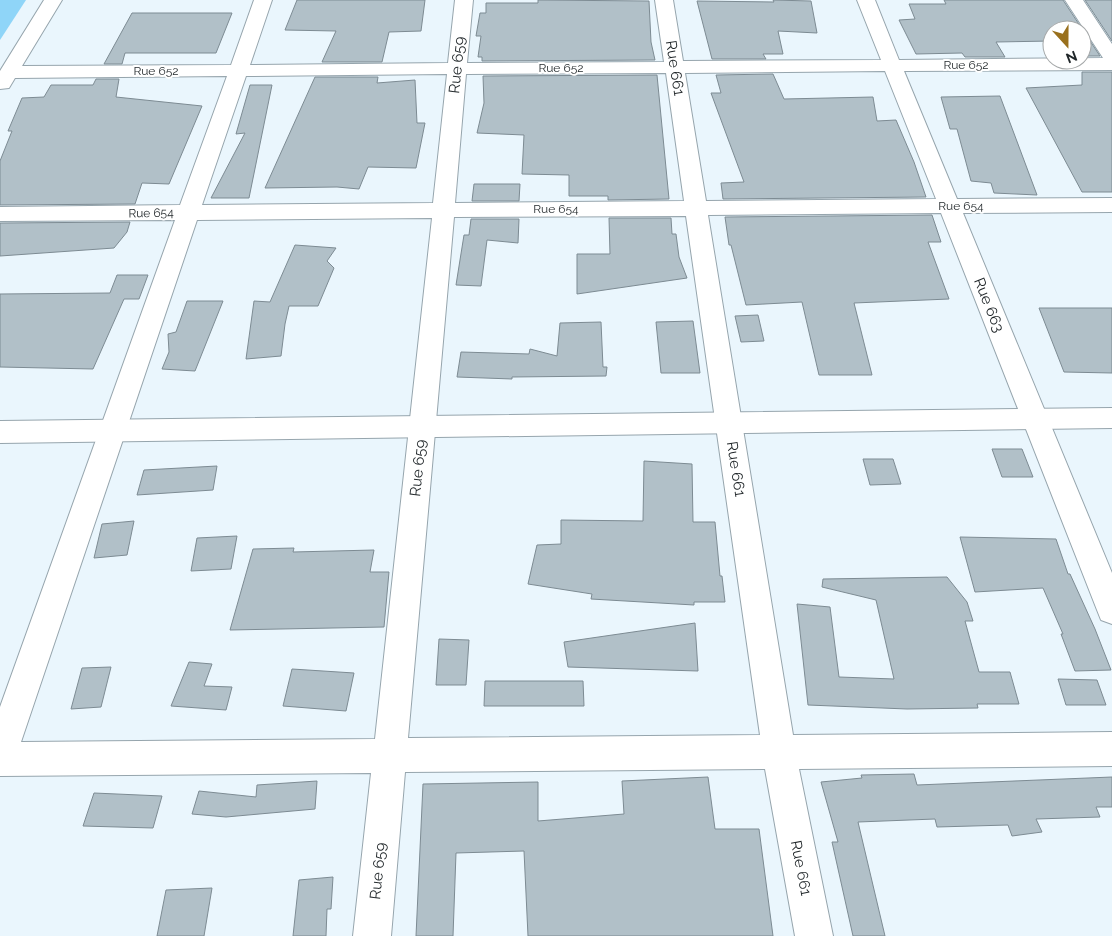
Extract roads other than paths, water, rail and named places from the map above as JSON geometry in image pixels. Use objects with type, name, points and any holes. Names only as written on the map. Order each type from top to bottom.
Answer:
[{"type":"street","points":[[5,80],[53,0]]},
{"type":"street","points":[[0,754],[263,0]]},
{"type":"street","name":"Rue 659","points":[[372,936],[464,0]]},
{"type":"street","name":"Rue 661","points":[[664,0],[779,752],[814,936]]},
{"type":"street","name":"Rue 663","points":[[866,0],[1112,610]]},
{"type":"street","points":[[1074,0],[1112,58]]},
{"type":"street","name":"Rue 652","points":[[5,80],[238,70],[1112,64]]},
{"type":"street","name":"Rue 654","points":[[0,214],[1112,205]]},
{"type":"street","points":[[0,432],[1112,418]]},
{"type":"street","points":[[0,759],[1112,750]]}]
